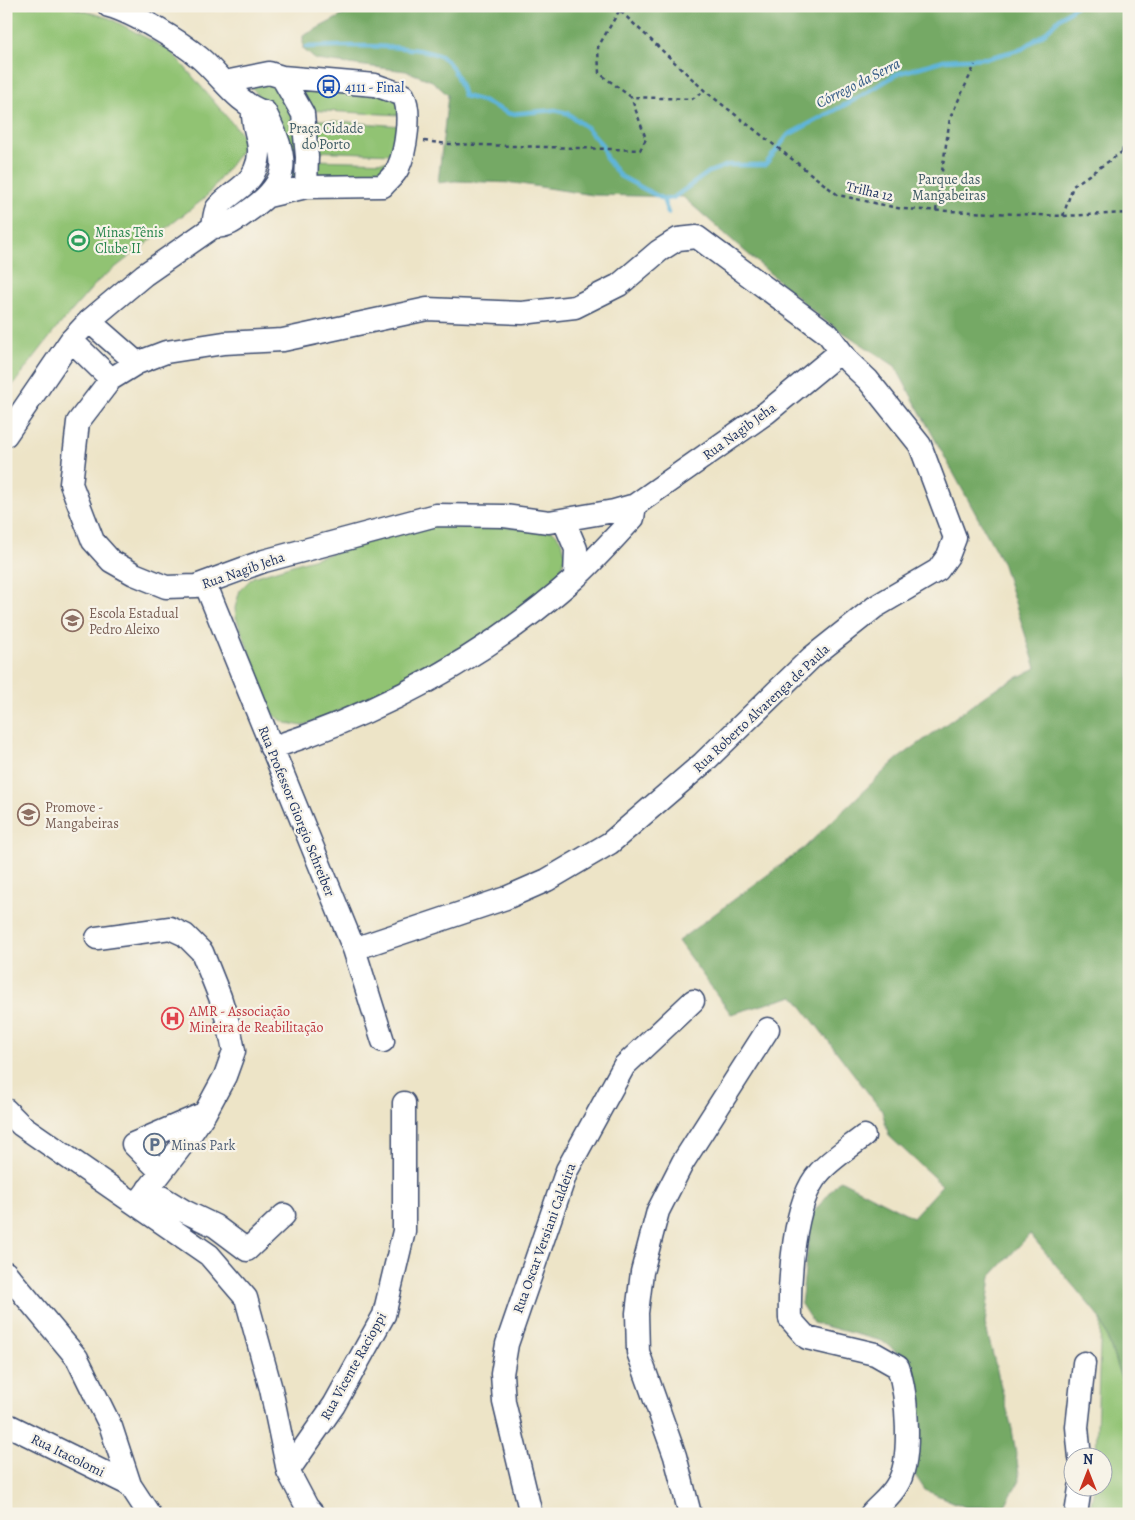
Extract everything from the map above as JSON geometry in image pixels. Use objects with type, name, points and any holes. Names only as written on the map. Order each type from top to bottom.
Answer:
[{"type":"street","points":[[6,435],[71,340],[89,321],[144,275],[213,227],[226,227],[268,196],[279,180],[282,153],[265,112],[253,110],[200,58],[173,39],[113,7]]},
{"type":"street","points":[[225,82],[269,73],[282,77],[375,85],[403,95],[407,102],[406,139],[399,167],[383,186],[306,186],[268,196]]},
{"type":"street","points":[[282,77],[303,114],[308,157],[306,186]]},
{"type":"street","points":[[213,227],[216,209],[250,179],[255,170],[260,149],[252,120],[253,110]]},
{"type":"street","name":"Rua Roberto Alvarenga de Paula","points":[[137,362],[166,352],[224,343],[283,340],[427,308],[522,313],[575,306],[619,285],[659,251],[678,239],[697,237],[828,334],[840,352],[868,380],[920,445],[955,538],[948,556],[938,570],[875,607],[812,657],[703,764],[610,843],[546,880],[506,898],[354,948]]},
{"type":"street","points":[[89,321],[137,362]]},
{"type":"street","points":[[71,340],[111,379]]},
{"type":"street","name":"Rua Nagib Jeha","points":[[137,362],[111,379],[78,422],[72,484],[93,541],[111,561],[134,574],[166,588],[196,586],[264,561],[436,515],[564,521],[635,505],[766,413],[840,352]]},
{"type":"street","name":"Rua Nagib Jeha","points":[[271,748],[325,731],[421,686],[498,638],[575,578],[633,518],[635,505]]},
{"type":"street","points":[[564,521],[574,539],[576,549],[575,578]]},
{"type":"street","name":"Rua Professor Giorgio Schreiber","points":[[205,583],[354,948],[383,1041]]},
{"type":"street","points":[[97,938],[170,928],[186,936],[202,952],[229,1026],[234,1051],[225,1076],[205,1113],[149,1188]]},
{"type":"street","name":"Rua Oscar Versiani Caldeira","points":[[531,1514],[504,1402],[502,1374],[507,1344],[572,1162],[624,1066],[693,1001]]},
{"type":"street","points":[[690,1514],[675,1456],[638,1352],[636,1313],[642,1272],[658,1211],[679,1170],[768,1029]]},
{"type":"street","name":"Rua Vicente Racioppi","points":[[288,1471],[334,1406],[384,1315],[404,1231],[404,1103]]},
{"type":"street","points":[[6,1110],[21,1125],[149,1188],[184,1211],[215,1226],[247,1250],[284,1215]]},
{"type":"street","points":[[205,1113],[133,1144],[149,1188],[246,1298],[271,1389],[288,1471],[307,1507],[313,1514]]},
{"type":"street","points":[[864,1136],[818,1174],[803,1198],[789,1284],[790,1319],[806,1338],[875,1354],[898,1367],[903,1383],[907,1450],[898,1485],[871,1514]]},
{"type":"street","points":[[6,1273],[77,1358],[111,1427],[130,1485],[149,1514]]},
{"type":"street","points":[[1079,1448],[1077,1427],[1084,1363]]},
{"type":"street","name":"Rua Itacolomi","points":[[6,1424],[130,1485]]},
{"type":"street","points":[[1076,1514],[1078,1498]]},
{"type":"path","name":"Trilha 12","points":[[615,6],[705,91],[838,195],[902,209],[936,211],[1063,216],[1129,212]]},
{"type":"path","points":[[406,139],[449,144],[640,150],[646,139],[631,97],[599,73],[598,47],[619,11]]},
{"type":"path","points":[[936,211],[950,118],[975,65]]},
{"type":"path","points":[[631,97],[692,99],[705,91]]},
{"type":"path","points":[[1063,216],[1073,186],[1122,152],[1129,127]]},
{"type":"path","points":[[1122,152],[1129,153]]},
{"type":"green space","name":"Minas Tênis Clube II","points":[[6,6],[66,6],[109,18],[171,51],[248,142],[205,198],[98,281],[56,329],[6,394]]},
{"type":"green space","name":"Parque das Mangabeiras","points":[[360,6],[1129,6],[1129,1402],[1101,1319],[1030,1234],[991,1276],[985,1324],[1012,1429],[1020,1480],[1004,1507],[965,1507],[925,1490],[915,1475],[919,1451],[912,1374],[907,1360],[882,1341],[813,1323],[801,1304],[812,1214],[840,1180],[913,1217],[942,1185],[889,1136],[882,1111],[794,996],[731,1014],[678,941],[804,848],[896,760],[993,690],[1036,668],[1002,562],[895,366],[821,318],[683,197],[593,195],[514,183],[455,181],[438,183],[448,95],[432,81],[406,71],[316,60],[303,49],[303,36]]},
{"type":"green space","name":"Praça Cidade do Porto","points":[[290,82],[374,89],[401,103],[401,115],[306,110]]},
{"type":"green space","name":"Praça Cidade do Porto","points":[[279,83],[292,105],[300,183],[281,188],[268,108],[250,85]]},
{"type":"green space","name":"Praça Cidade do Porto","points":[[307,119],[402,126],[395,154],[310,151]]},
{"type":"green space","name":"Praça Cidade do Porto","points":[[310,160],[394,162],[381,181],[309,181]]},
{"type":"green space","points":[[452,522],[553,531],[563,546],[565,557],[561,569],[558,575],[500,626],[413,681],[302,726],[286,723],[273,715],[236,617],[235,608],[240,590],[253,577],[425,525]]},
{"type":"green space","points":[[1101,1319],[1129,1402],[1129,1514],[1089,1514],[1092,1498],[1112,1498],[1112,1448],[1096,1448]]},
{"type":"waterway","name":"Córrego da Serra","points":[[306,47],[380,46],[422,51],[437,55],[447,61],[453,69],[464,96],[483,101],[510,114],[555,110],[567,113],[586,127],[602,145],[606,158],[620,176],[663,199],[673,198],[709,172],[728,165],[765,165],[788,135],[856,99],[897,74],[944,60],[988,58],[1022,49],[1045,33],[1076,6]]},
{"type":"waterway","name":"Córrego da Serra","points":[[663,199],[668,213]]},
{"type":"place","name":"4111 - Final","points":[[329,87]]},
{"type":"place","name":"Minas Tênis Clube II","points":[[79,240]]},
{"type":"place","name":"Escola Estadual Pedro Aleixo","points":[[73,621]]},
{"type":"place","name":"Promove - Mangabeiras","points":[[29,815]]},
{"type":"place","name":"AMR - Associação Mineira de Reabilitação","points":[[173,1019]]},
{"type":"place","name":"Minas Park","points":[[155,1145]]}]
